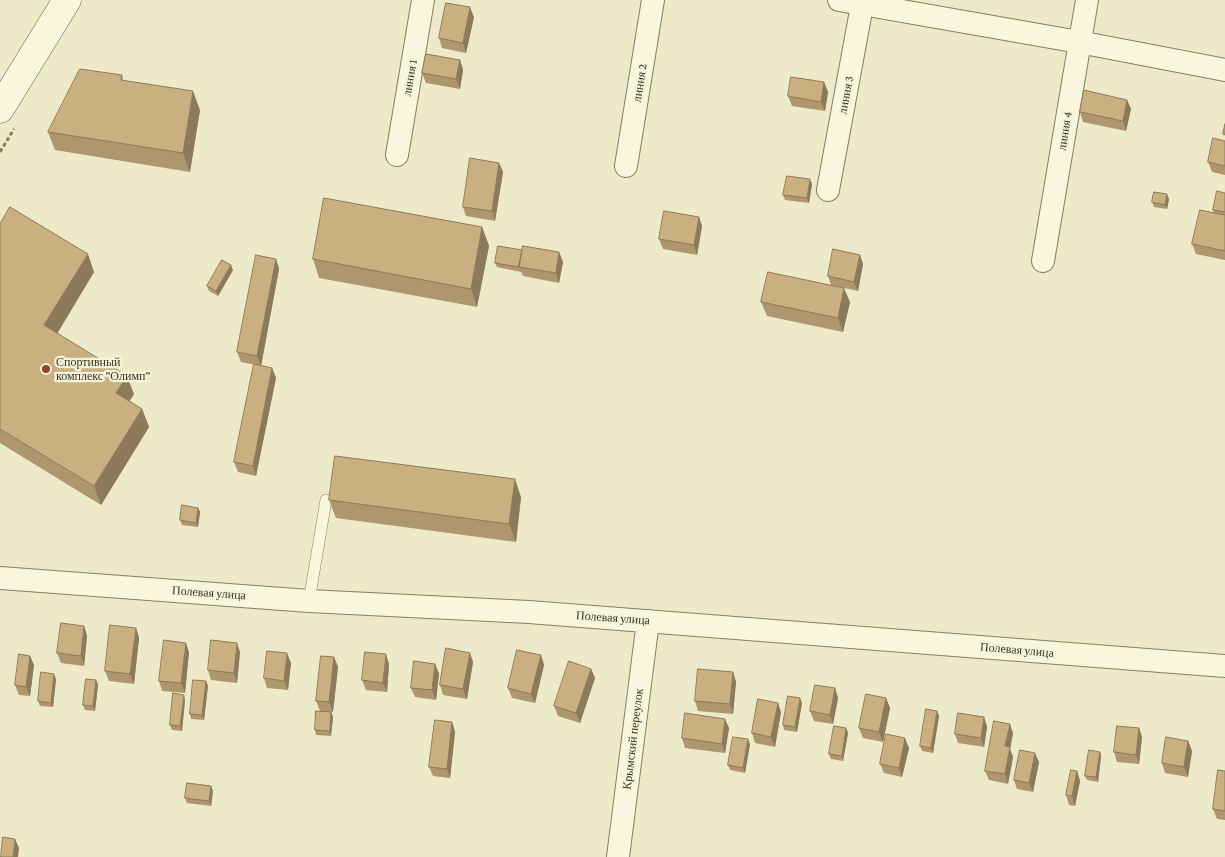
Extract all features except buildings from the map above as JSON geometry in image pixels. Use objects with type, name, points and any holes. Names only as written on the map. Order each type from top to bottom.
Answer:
[{"type":"main road","points":[[0,109],[67,0]]},
{"type":"street","name":"линия 1","points":[[397,155],[424,0]]},
{"type":"street","name":"линия 2","points":[[626,166],[653,0]]},
{"type":"street","points":[[839,0],[863,2],[1225,70]]},
{"type":"street","name":"линия 4","points":[[1044,261],[1087,0]]},
{"type":"street","name":"линия 3","points":[[828,190],[863,2]]},
{"type":"street","name":"Полевая улица","points":[[0,578],[310,601],[529,612],[1225,666]]},
{"type":"street","name":"Крымский переулок","points":[[618,857],[648,621]]},
{"type":"lane","points":[[310,601],[326,500]]},
{"type":"place","name":"Спортивный комплекс \"Олимп\"","points":[[46,369]]}]
